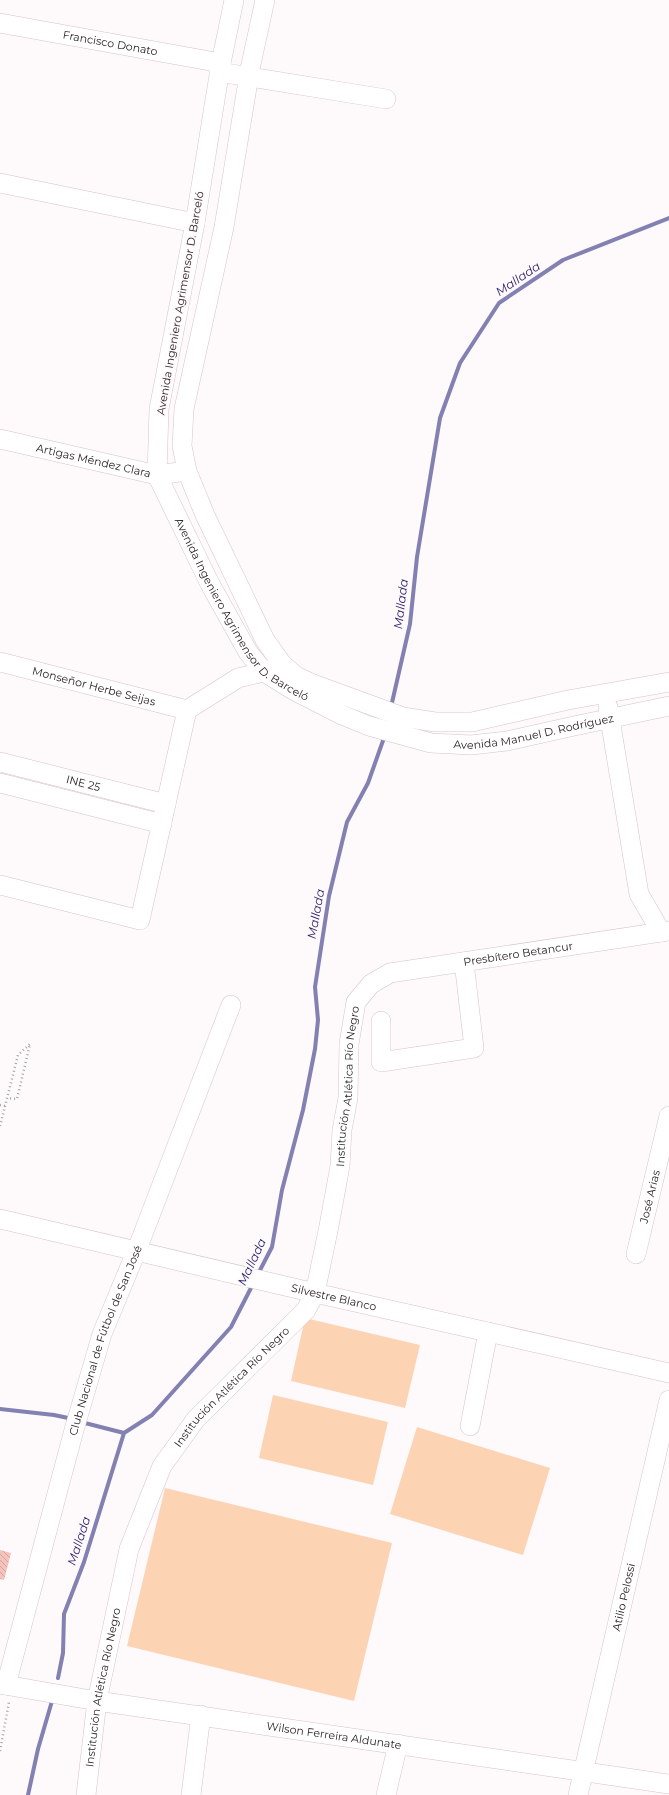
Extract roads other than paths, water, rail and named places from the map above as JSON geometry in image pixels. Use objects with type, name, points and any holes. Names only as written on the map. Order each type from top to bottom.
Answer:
[{"type":"street","name":"Avenida Ingeniero Agrimensor D. Barceló","points":[[234,0],[220,68],[195,224],[159,409],[157,475],[210,584],[248,652],[264,672],[293,690],[342,715],[369,726],[398,735]]},
{"type":"street","name":"Avenida Ingeniero Agrimensor D. Barceló","points":[[265,0],[249,77],[224,227],[184,409],[182,446],[187,471],[205,515],[265,640],[282,664],[296,676],[313,684],[403,717]]},
{"type":"street","name":"Francisco Donato","points":[[0,23],[220,68],[249,77],[386,99]]},
{"type":"street","points":[[0,183],[195,224]]},
{"type":"street","name":"Artigas Méndez Clara","points":[[0,439],[157,475],[187,471]]},
{"type":"street","name":"Monseñor Herbe Seijas","points":[[0,662],[187,710]]},
{"type":"street","points":[[0,885],[140,920],[187,710],[238,678],[264,672],[282,664]]},
{"type":"street","name":"Avenida Manuel D. Rodríguez","points":[[403,717],[435,722],[472,722],[568,700],[669,682]]},
{"type":"street","points":[[606,694],[639,894],[665,931]]},
{"type":"street","name":"Avenida Manuel D. Rodríguez","points":[[398,735],[432,743],[471,745],[507,741],[669,706]]},
{"type":"street","name":"INE 25","points":[[0,762],[166,804]]},
{"type":"street","name":"INE 25","points":[[0,783],[162,824]]},
{"type":"street","name":"Presbítero Betancur","points":[[371,984],[390,973],[665,931]]},
{"type":"street","points":[[382,1021],[381,1062],[474,1048],[464,962]]},
{"type":"street","name":"Institución Atlética Río Negro","points":[[86,1795],[97,1701],[129,1549],[162,1466],[196,1419],[306,1310],[315,1293],[330,1226],[340,1166],[342,1130],[348,1098],[349,1044],[356,1002],[371,984]]},
{"type":"street","name":"Club Nacional de Fútbol de San José","points":[[3,1685],[102,1334],[136,1252],[231,1004]]},
{"type":"street","name":"José Arias","points":[[636,1254],[669,1116]]},
{"type":"street","name":"Silvestre Blanco","points":[[0,1219],[136,1252],[669,1373]]},
{"type":"street","points":[[470,1426],[488,1332]]},
{"type":"street","name":"Atilio Pelossi","points":[[578,1795],[669,1400]]},
{"type":"street","name":"Wilson Ferreira Aldunate","points":[[3,1685],[97,1701],[669,1784]]},
{"type":"street","points":[[191,1795],[201,1715]]},
{"type":"street","points":[[386,1795],[398,1744]]},
{"type":"waterway","name":"Mallada","points":[[391,707],[410,624],[417,557],[440,418],[460,363],[499,303],[563,260],[669,218]]},
{"type":"waterway","name":"Mallada","points":[[258,1274],[272,1247],[282,1190],[303,1110],[315,1049],[318,1020],[315,987],[329,896],[347,822],[368,783],[385,735]]},
{"type":"waterway","name":"Mallada","points":[[58,1678],[63,1653],[64,1614],[84,1562],[124,1433],[152,1415],[231,1327],[253,1284]]},
{"type":"waterway","points":[[0,1409],[54,1415],[73,1419]]},
{"type":"waterway","points":[[81,1422],[124,1433]]},
{"type":"waterway","name":"Mallada","points":[[28,1795],[38,1749],[52,1701]]}]
